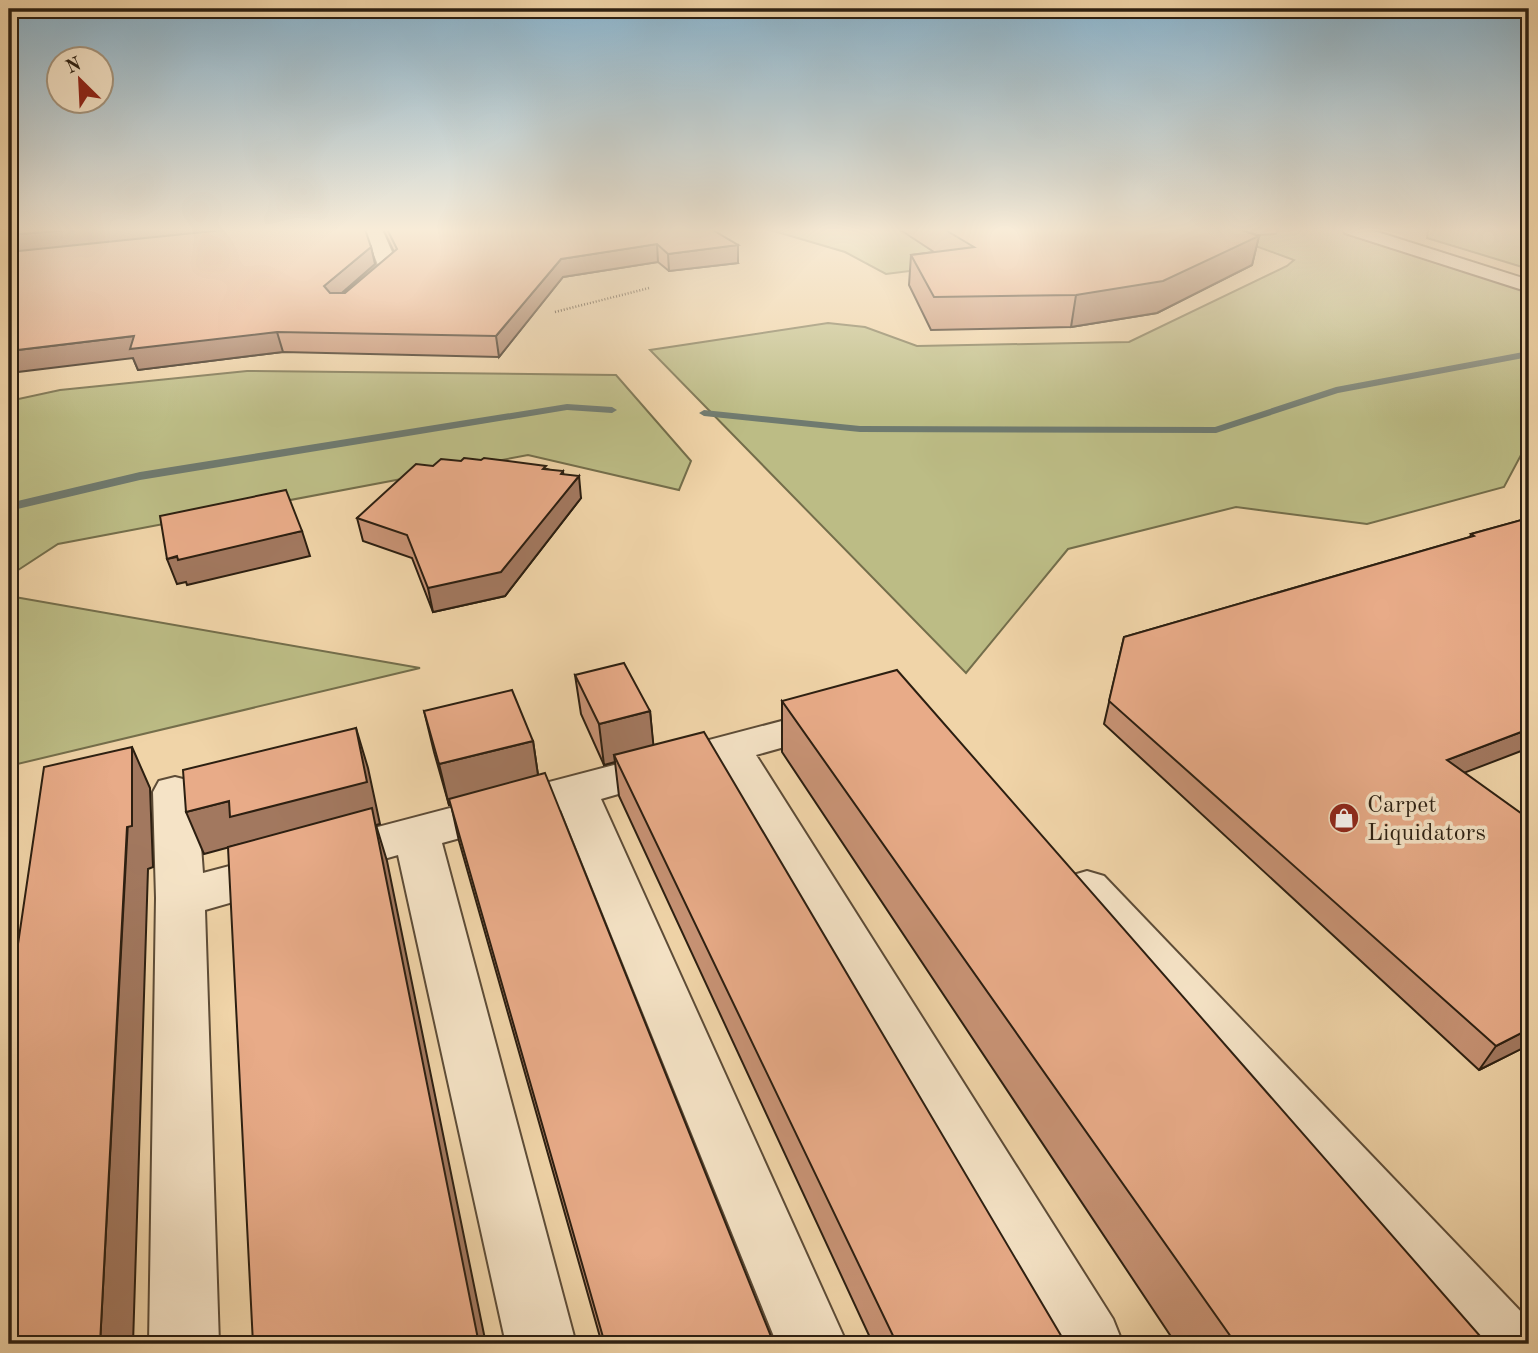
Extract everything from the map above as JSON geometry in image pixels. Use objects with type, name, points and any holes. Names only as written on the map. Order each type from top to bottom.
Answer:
[{"type":"street","points":[[342,305],[357,292]]},
{"type":"street","points":[[180,898],[874,709]]},
{"type":"street","points":[[731,749],[1088,1344]]},
{"type":"street","points":[[575,790],[811,1344]]},
{"type":"street","points":[[175,792],[180,898],[184,1344]]},
{"type":"street","points":[[416,833],[541,1344]]},
{"type":"street","points":[[1053,852],[1503,1344]]},
{"type":"path","points":[[555,312],[633,292]]},
{"type":"green space","points":[[1233,292],[1529,292],[1529,440],[1504,487],[1367,524],[1236,507],[1068,549],[966,673],[650,350],[828,323],[865,327],[917,346],[1129,342]]},
{"type":"green space","points":[[247,371],[616,375],[691,461],[679,490],[528,455],[58,544],[9,576],[9,401],[60,390]]},
{"type":"green space","points":[[9,596],[420,668],[9,766]]},
{"type":"building","points":[[9,292],[533,292],[496,336],[277,332],[130,349],[134,336],[9,351]]},
{"type":"building","points":[[931,292],[1094,292],[1076,295],[934,297]]},
{"type":"building","points":[[464,458],[546,466],[543,469],[579,476],[501,572],[428,588],[407,535],[357,518],[416,464],[433,466],[441,459],[461,461]]},
{"type":"building","points":[[286,490],[302,531],[178,560],[177,556],[167,559],[160,516]]},
{"type":"building","name":"Carpet Liquidators","points":[[1529,518],[1529,729],[1447,760],[1529,819],[1529,1029],[1496,1046],[1109,701],[1124,637]]},
{"type":"building","points":[[624,663],[650,711],[599,724],[575,675]]},
{"type":"building","points":[[897,670],[1487,1344],[1236,1344],[782,701]]},
{"type":"building","points":[[512,690],[533,741],[439,764],[424,711]]},
{"type":"building","points":[[356,728],[367,782],[230,817],[229,801],[186,812],[183,770]]},
{"type":"building","points":[[704,732],[1066,1344],[897,1344],[614,755]]},
{"type":"building","points":[[132,747],[132,826],[127,827],[100,1344],[9,1344],[9,1005],[44,767]]},
{"type":"building","points":[[545,773],[774,1344],[605,1344],[449,799]]},
{"type":"building","points":[[372,808],[479,1344],[253,1344],[228,847]]},
{"type":"waterway","points":[[704,413],[860,429],[1216,430],[1336,390],[1529,354]]},
{"type":"waterway","points":[[9,507],[140,476],[567,407],[612,410]]},
{"type":"place","name":"Carpet Liquidators","points":[[1344,818]]}]
